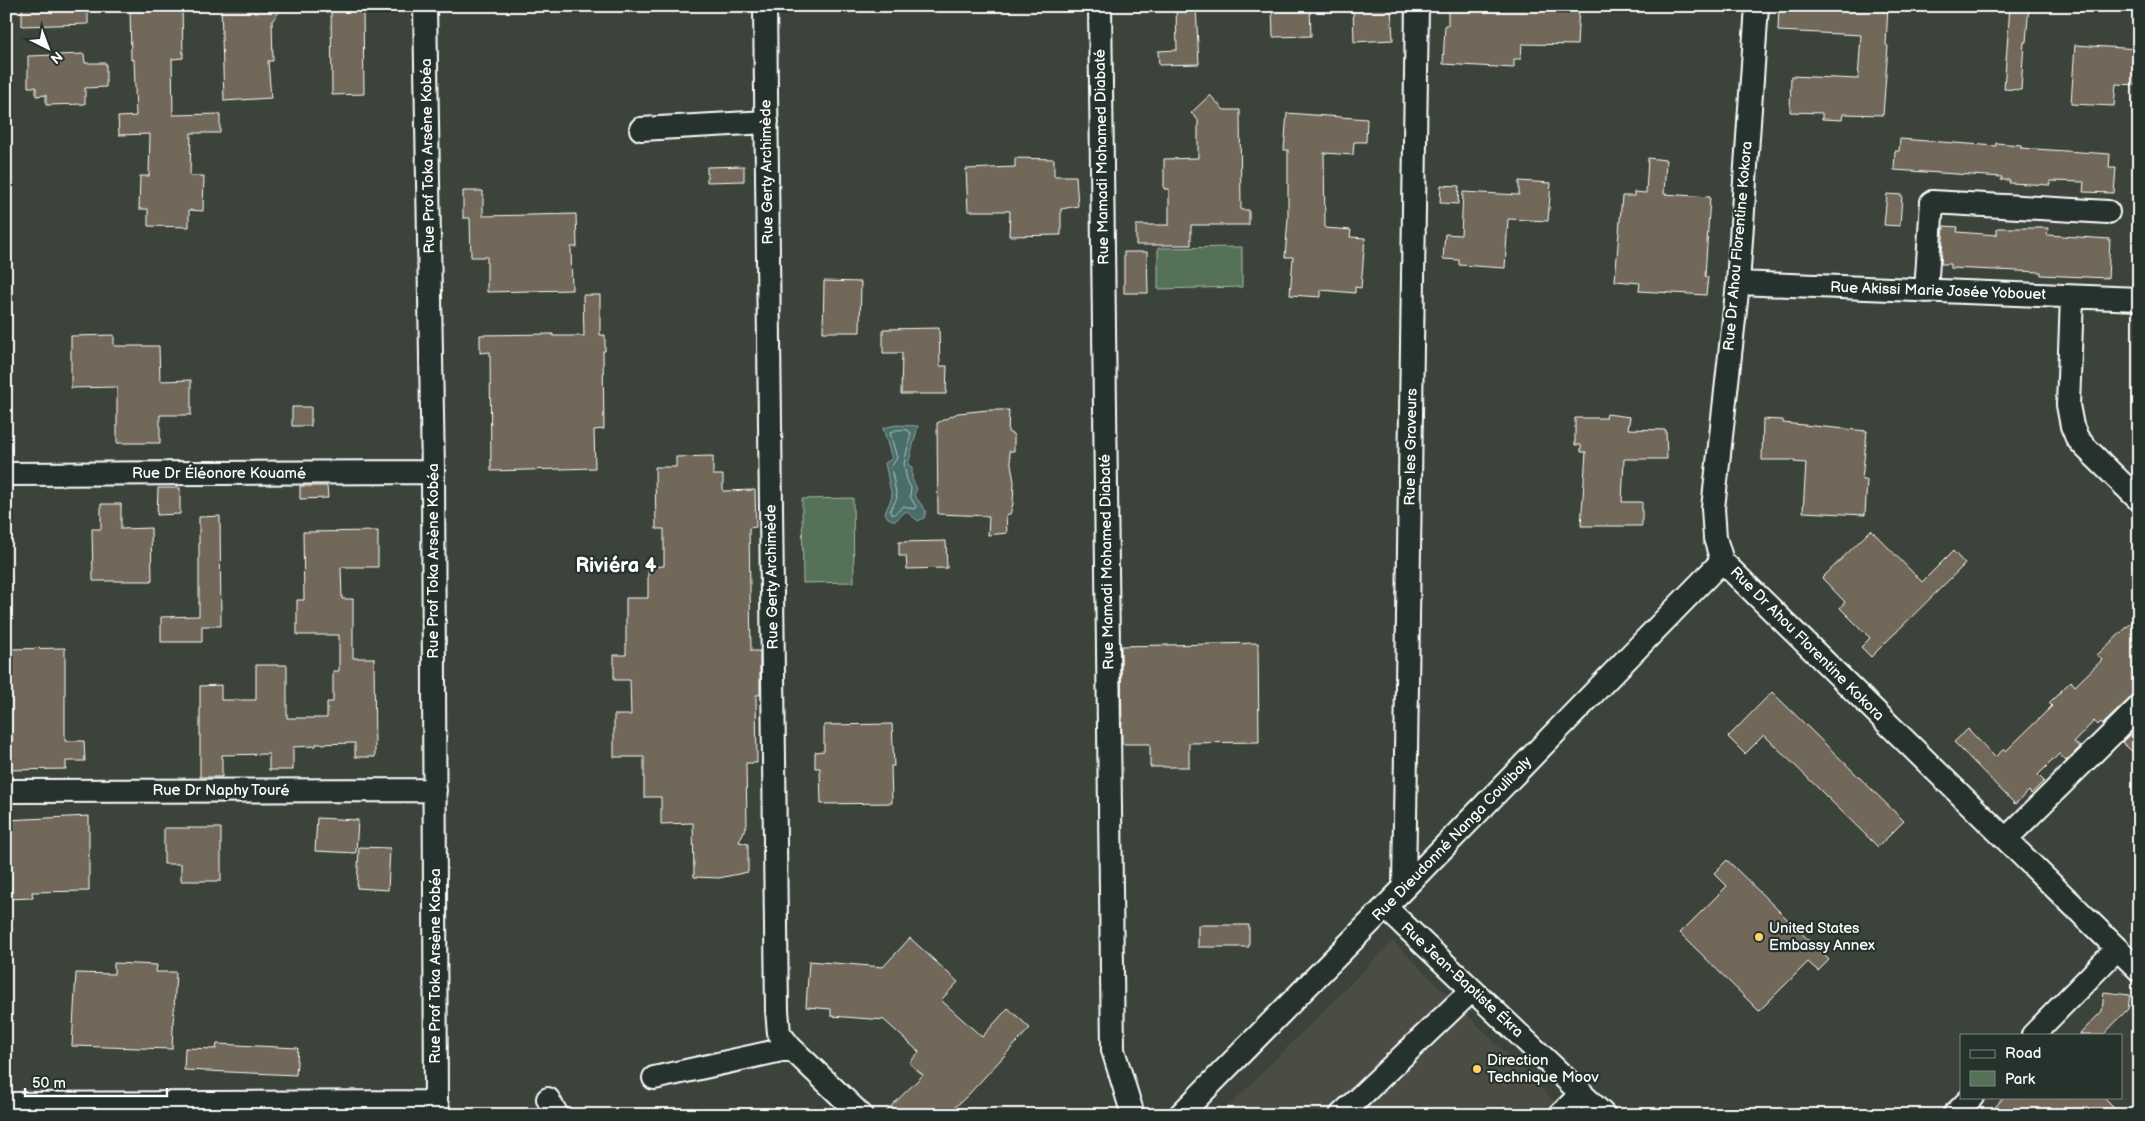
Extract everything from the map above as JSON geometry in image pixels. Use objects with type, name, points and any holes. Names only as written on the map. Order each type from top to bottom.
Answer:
[{"type":"street","name":"Rue Prof Toka Arsène Kobéa","points":[[425,6],[433,472],[438,1109]]},
{"type":"street","name":"Rue Gerty Archimède","points":[[766,6],[777,1010],[780,1033],[791,1048],[861,1115]]},
{"type":"street","name":"Rue Mamadi Mohamed Diabaté","points":[[1100,6],[1113,1050],[1133,1115]]},
{"type":"street","name":"Rue les Graveurs","points":[[1404,888],[1417,6]]},
{"type":"street","name":"Rue Dr Ahou Florentine Kokora","points":[[1757,6],[1738,283],[1713,508],[1715,538],[1722,561],[2139,970]]},
{"type":"street","points":[[641,129],[767,122]]},
{"type":"street","points":[[1926,291],[1932,202],[2108,212]]},
{"type":"street","name":"Rue Akissi Marie Josée Yobouet","points":[[1738,283],[2139,300]]},
{"type":"street","points":[[2072,297],[2068,405],[2072,426],[2077,438],[2085,447],[2139,500]]},
{"type":"street","name":"Rue Dr Éléonore Kouamé","points":[[6,474],[433,472]]},
{"type":"street","name":"Rue Dieudonné Nanga Coulibaly","points":[[1180,1115],[1385,908],[1722,561]]},
{"type":"street","points":[[2006,840],[2139,707]]},
{"type":"street","name":"Rue Dr Naphy Touré","points":[[6,791],[435,790]]},
{"type":"street","name":"Rue Jean-Baptiste Ékra","points":[[1385,908],[1604,1115]]},
{"type":"street","points":[[2034,1034],[2117,949]]},
{"type":"street","points":[[1342,1115],[1472,990]]},
{"type":"street","points":[[654,1078],[791,1048]]},
{"type":"street","points":[[1560,1115],[1582,1093]]},
{"type":"street","points":[[1954,1115],[1971,1098]]},
{"type":"street","points":[[6,1104],[438,1109]]},
{"type":"shaded area","points":[[1393,941],[1568,1115],[1220,1115]]},
{"type":"green space","points":[[1242,247],[1242,287],[1158,289],[1158,248]]},
{"type":"green space","points":[[853,498],[854,582],[803,583],[802,499]]},
{"type":"water","points":[[896,425],[918,426],[908,465],[912,467],[912,479],[917,489],[914,495],[926,511],[924,518],[918,521],[906,511],[895,521],[888,518],[885,513],[892,497],[885,463],[892,459],[883,428]]},
{"type":"building","points":[[22,6],[88,6],[88,24],[22,26]]},
{"type":"building","points":[[130,6],[182,6],[183,58],[172,59],[173,115],[220,114],[220,133],[191,133],[190,176],[204,176],[203,211],[189,210],[189,227],[148,226],[148,209],[139,209],[140,176],[149,176],[150,134],[119,135],[118,117],[136,116],[134,59],[131,60]]},
{"type":"building","points":[[221,6],[284,6],[272,21],[273,61],[268,61],[271,98],[224,101]]},
{"type":"building","points":[[331,6],[363,6],[364,94],[332,95]]},
{"type":"building","points":[[1176,6],[1196,6],[1199,64],[1159,65],[1158,51],[1177,50]]},
{"type":"building","points":[[1272,6],[1310,6],[1311,36],[1273,37]]},
{"type":"building","points":[[1353,6],[1389,6],[1389,9],[1391,8],[1393,40],[1354,42]]},
{"type":"building","points":[[1448,6],[1579,6],[1577,45],[1522,44],[1521,59],[1514,59],[1514,68],[1443,64],[1445,25],[1448,25]]},
{"type":"building","points":[[1779,6],[1888,6],[1886,45],[1888,46],[1883,115],[1843,114],[1842,120],[1822,119],[1822,113],[1790,112],[1791,76],[1858,79],[1861,35],[1778,31]]},
{"type":"building","points":[[2010,6],[2029,6],[2026,42],[2024,42],[2021,90],[2004,89]]},
{"type":"building","points":[[2075,45],[2139,49],[2139,85],[2116,84],[2114,106],[2071,104]]},
{"type":"building","points":[[84,54],[85,63],[106,63],[106,87],[85,88],[85,104],[46,105],[46,95],[36,96],[36,87],[28,87],[28,56]]},
{"type":"building","points":[[1210,95],[1224,110],[1240,110],[1241,210],[1249,210],[1249,225],[1191,225],[1191,245],[1136,245],[1136,225],[1169,225],[1169,189],[1164,189],[1164,159],[1198,158],[1198,120],[1191,113]]},
{"type":"building","points":[[1287,113],[1367,119],[1366,142],[1354,142],[1353,155],[1324,153],[1325,228],[1351,230],[1350,237],[1365,238],[1361,288],[1355,287],[1355,293],[1321,290],[1321,297],[1290,295],[1293,257],[1285,257],[1288,218],[1288,150],[1284,150]]},
{"type":"building","points":[[1900,139],[1996,146],[1996,143],[2021,145],[2021,148],[2110,154],[2109,168],[2116,168],[2114,193],[2083,192],[2084,182],[2050,181],[2050,185],[2009,183],[2010,180],[2001,180],[2002,177],[1894,170],[1895,151],[1899,151]]},
{"type":"building","points":[[1015,158],[1054,159],[1054,176],[1076,176],[1078,206],[1061,209],[1061,235],[1009,236],[1010,211],[968,211],[966,169],[1015,167]]},
{"type":"building","points":[[1648,158],[1666,160],[1664,194],[1710,197],[1705,276],[1708,277],[1706,295],[1639,291],[1640,283],[1615,281],[1622,196],[1634,196],[1634,192],[1646,193]]},
{"type":"building","points":[[744,166],[744,181],[707,182],[707,167]]},
{"type":"building","points":[[1519,181],[1551,183],[1548,221],[1508,219],[1505,268],[1459,265],[1459,260],[1443,259],[1445,234],[1461,235],[1463,192],[1519,195]]},
{"type":"building","points":[[1441,185],[1459,186],[1458,204],[1440,203]]},
{"type":"building","points":[[463,191],[483,191],[483,216],[576,214],[577,247],[571,247],[572,290],[487,292],[487,257],[471,257],[470,218],[463,218]]},
{"type":"building","points":[[1887,194],[1902,195],[1900,226],[1884,225]]},
{"type":"building","points":[[1944,226],[1958,227],[1957,232],[1997,235],[1997,228],[2048,228],[2047,235],[2110,239],[2108,278],[2041,275],[2041,272],[1950,268],[1950,264],[1941,264]]},
{"type":"building","points":[[1124,252],[1147,252],[1148,293],[1124,293]]},
{"type":"building","points":[[824,281],[861,282],[860,332],[823,332]]},
{"type":"building","points":[[583,295],[600,295],[600,335],[605,335],[605,351],[603,351],[604,429],[594,430],[595,468],[491,471],[490,352],[480,353],[480,335],[553,334],[553,336],[584,336]]},
{"type":"building","points":[[939,328],[940,366],[947,366],[946,394],[901,394],[902,353],[883,353],[883,329]]},
{"type":"building","points":[[114,335],[114,346],[159,346],[160,381],[191,380],[191,415],[160,415],[160,443],[117,443],[117,387],[71,388],[71,336]]},
{"type":"building","points":[[292,407],[311,407],[311,426],[292,426]]},
{"type":"building","points":[[1009,410],[1008,432],[1014,435],[1014,451],[1009,451],[1014,482],[1013,504],[1010,514],[1006,515],[1007,533],[988,535],[989,516],[938,514],[937,423],[958,413]]},
{"type":"building","points":[[1607,414],[1630,417],[1628,429],[1666,430],[1667,459],[1624,459],[1622,502],[1642,502],[1642,526],[1581,526],[1586,452],[1581,452],[1581,445],[1575,445],[1575,418],[1606,418]]},
{"type":"building","points":[[1763,419],[1783,420],[1783,423],[1867,431],[1862,480],[1867,480],[1865,515],[1803,512],[1806,463],[1794,462],[1794,460],[1762,460]]},
{"type":"building","points":[[713,456],[713,475],[723,475],[723,491],[755,490],[756,527],[749,528],[751,651],[760,651],[760,695],[756,695],[757,763],[746,763],[747,825],[739,842],[748,844],[748,872],[719,878],[694,877],[693,823],[661,824],[661,797],[644,797],[644,757],[614,757],[614,715],[631,715],[630,680],[614,680],[614,655],[626,655],[626,598],[648,598],[648,567],[664,566],[664,529],[656,529],[655,467],[676,467],[676,457]]},
{"type":"building","points":[[300,486],[327,486],[328,498],[300,499]]},
{"type":"building","points":[[158,488],[180,488],[180,514],[157,515]]},
{"type":"building","points":[[101,504],[121,504],[121,529],[151,528],[152,581],[93,581],[92,529],[101,529]]},
{"type":"building","points":[[220,516],[221,626],[202,626],[202,642],[161,642],[161,617],[199,616],[199,517]]},
{"type":"building","points":[[1871,530],[1922,582],[1953,551],[1965,564],[1871,657],[1861,647],[1870,638],[1840,608],[1845,602],[1822,578]]},
{"type":"building","points":[[378,531],[378,567],[341,567],[342,599],[353,599],[353,658],[374,658],[375,757],[355,757],[355,743],[316,744],[316,746],[293,747],[293,770],[269,770],[269,754],[222,755],[222,777],[200,777],[200,686],[221,685],[221,700],[256,700],[256,665],[287,665],[287,718],[327,718],[327,702],[333,702],[333,671],[339,671],[339,635],[297,635],[297,600],[304,600],[303,532]]},
{"type":"building","points":[[946,541],[947,568],[907,569],[906,556],[899,556],[899,542]]},
{"type":"building","points":[[2139,616],[2139,694],[2130,698],[2103,724],[2101,722],[2098,725],[2094,721],[2074,742],[2080,747],[2066,761],[2059,754],[2038,775],[2044,781],[2031,794],[2029,791],[2015,804],[1954,742],[1968,729],[1995,757],[2004,749],[2006,751],[2052,706],[2049,703],[2071,681],[2075,686],[2102,660],[2097,655]]},
{"type":"building","points":[[1258,643],[1259,742],[1189,743],[1189,767],[1150,767],[1150,744],[1122,744],[1121,646]]},
{"type":"building","points":[[65,648],[65,741],[84,741],[85,761],[66,761],[66,769],[6,770],[6,649]]},
{"type":"building","points":[[1772,692],[1904,821],[1878,847],[1764,735],[1745,754],[1728,737]]},
{"type":"building","points":[[892,724],[894,766],[891,766],[892,803],[821,804],[820,768],[815,768],[815,752],[824,751],[824,725]]},
{"type":"building","points":[[2136,729],[2139,732],[2139,758],[2122,742]]},
{"type":"building","points":[[89,816],[89,891],[32,892],[33,898],[6,899],[6,820]]},
{"type":"building","points":[[317,818],[358,820],[356,853],[315,851]]},
{"type":"building","points":[[164,828],[221,828],[221,881],[181,881],[181,864],[164,864]]},
{"type":"building","points":[[359,847],[390,848],[388,890],[357,888]]},
{"type":"building","points":[[1727,860],[1829,960],[1818,971],[1808,962],[1759,1011],[1680,933],[1727,886],[1714,873]]},
{"type":"building","points":[[1198,925],[1249,925],[1249,947],[1198,947]]},
{"type":"building","points":[[910,938],[958,982],[941,1000],[982,1037],[1008,1008],[1030,1028],[947,1115],[882,1115],[923,1075],[909,1063],[919,1052],[884,1020],[831,1016],[831,1009],[806,1007],[809,961],[883,967]]},
{"type":"building","points":[[114,963],[157,965],[156,972],[176,972],[172,1049],[72,1046],[76,973],[114,974]]},
{"type":"building","points":[[2104,992],[2130,995],[2128,1009],[2104,1034],[2080,1034],[2102,1011]]},
{"type":"building","points":[[217,1044],[298,1048],[296,1075],[184,1070],[185,1048],[216,1049]]},
{"type":"building","points":[[2003,1098],[2104,1098],[2121,1115],[1988,1115]]},
{"type":"place","name":"United States Embassy Annex","points":[[1759,937]]},
{"type":"place","name":"Direction Technique Moov","points":[[1477,1069]]},
{"type":"district","name":"Riviéra 4","points":[[616,566]]}]
